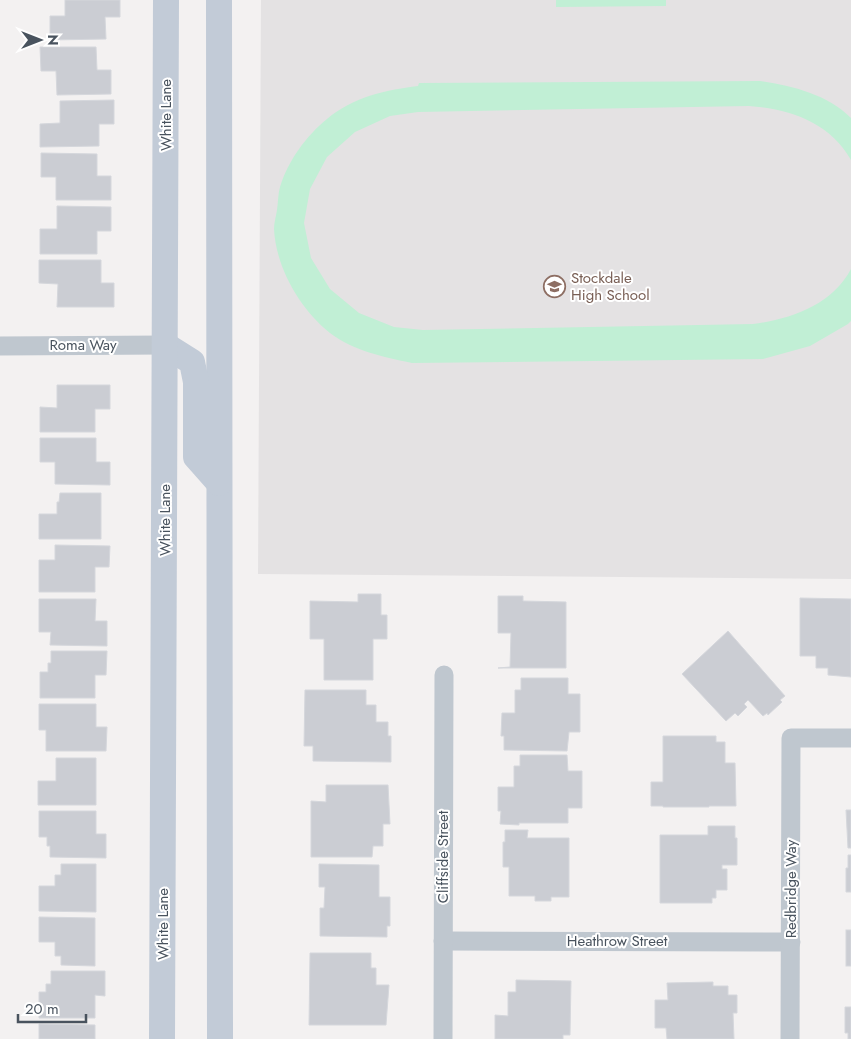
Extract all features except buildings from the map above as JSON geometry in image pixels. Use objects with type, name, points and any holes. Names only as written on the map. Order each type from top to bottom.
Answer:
[{"type":"main road","name":"White Lane","points":[[162,1039],[166,0]]},
{"type":"main road","points":[[219,0],[220,1039]]},
{"type":"main road","points":[[165,344],[192,362],[196,382],[196,458],[219,482]]},
{"type":"street","name":"Roma Way","points":[[0,346],[165,344]]},
{"type":"street","name":"Cliffside Street","points":[[443,1039],[444,675]]},
{"type":"street","name":"Redbridge Way","points":[[790,1039],[791,738],[851,738]]},
{"type":"street","name":"Heathrow Street","points":[[443,941],[790,942]]},
{"type":"shaded area","name":"Stockdale High School","points":[[261,0],[851,0],[851,579],[258,574]]},
{"type":"green space","points":[[556,0],[666,0],[666,6],[556,7]]},
{"type":"green space","points":[[760,81],[809,92],[842,110],[851,118],[851,160],[832,136],[807,120],[779,110],[749,106],[418,112],[390,116],[355,132],[327,157],[310,189],[304,223],[311,258],[330,289],[359,313],[394,327],[423,330],[753,324],[796,314],[822,301],[843,281],[851,269],[851,321],[810,346],[763,359],[412,363],[359,349],[330,333],[300,300],[279,258],[274,229],[279,190],[283,177],[293,159],[312,133],[337,111],[359,100],[382,92],[418,86],[419,83]]},
{"type":"place","name":"Stockdale High School","points":[[555,287]]}]
